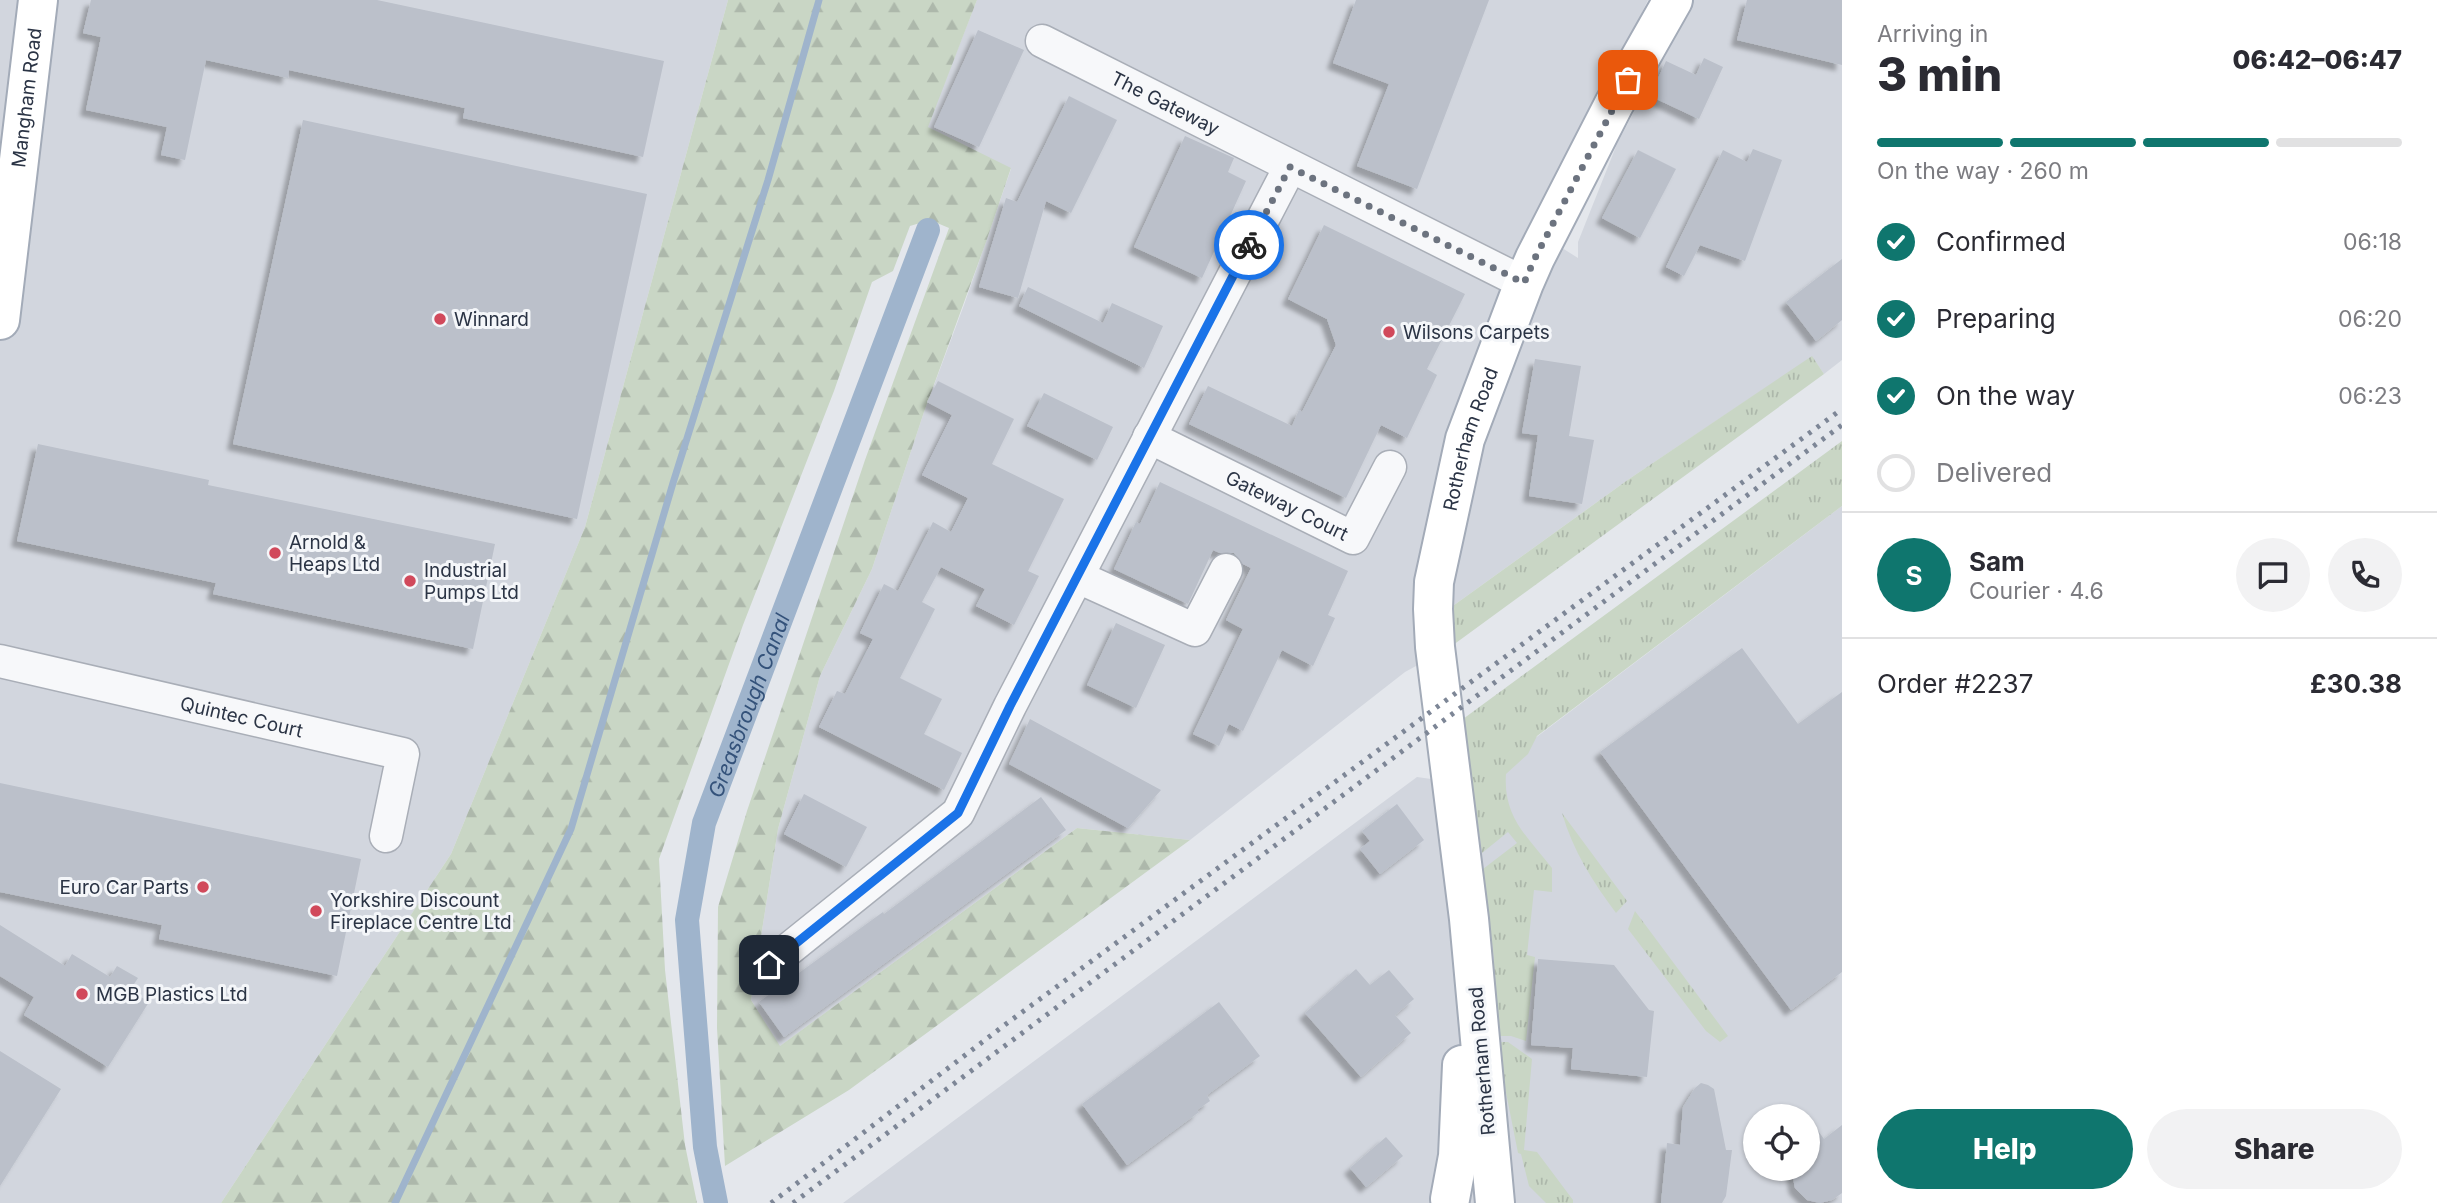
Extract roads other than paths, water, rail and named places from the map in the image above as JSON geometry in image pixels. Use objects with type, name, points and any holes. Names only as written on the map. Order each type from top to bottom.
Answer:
[{"type":"main road","name":"Mangham Road","points":[[0,320],[38,0]]},
{"type":"main road","name":"Rotherham Road","points":[[1495,1203],[1469,919],[1434,647],[1434,582],[1465,439],[1524,283],[1614,104],[1673,0]]},
{"type":"main road","name":"Rotherham Road","points":[[1456,1202],[1469,919]]},
{"type":"street","name":"The Gateway","points":[[1042,41],[1524,283]]},
{"type":"street","points":[[769,965],[958,813],[1010,706],[1290,167]]},
{"type":"street","name":"Gateway Court","points":[[1149,437],[1353,538],[1390,467]]},
{"type":"street","points":[[1078,577],[1195,630],[1226,570]]},
{"type":"street","name":"Quintec Court","points":[[0,662],[403,754],[386,836]]},
{"type":"waterway","points":[[395,1203],[571,829],[673,483],[768,180],[819,0]]},
{"type":"waterway","name":"Greasbrough Canal","points":[[716,1203],[705,1147],[687,920],[704,823],[928,230]]},
{"type":"railway","points":[[771,1203],[1006,1024],[1842,409]]},
{"type":"railway","points":[[793,1203],[1842,425]]},
{"type":"place","name":"Winnard","points":[[440,319]]},
{"type":"place","name":"Wilsons Carpets","points":[[1389,332]]},
{"type":"place","name":"Arnold & Heaps Ltd","points":[[275,553]]},
{"type":"place","name":"Industrial Pumps Ltd","points":[[410,581]]},
{"type":"place","name":"Euro Car Parts","points":[[203,887]]},
{"type":"place","name":"Yorkshire Discount Fireplace Centre Ltd","points":[[316,911]]},
{"type":"place","name":"MGB Plastics Ltd","points":[[82,994]]}]
